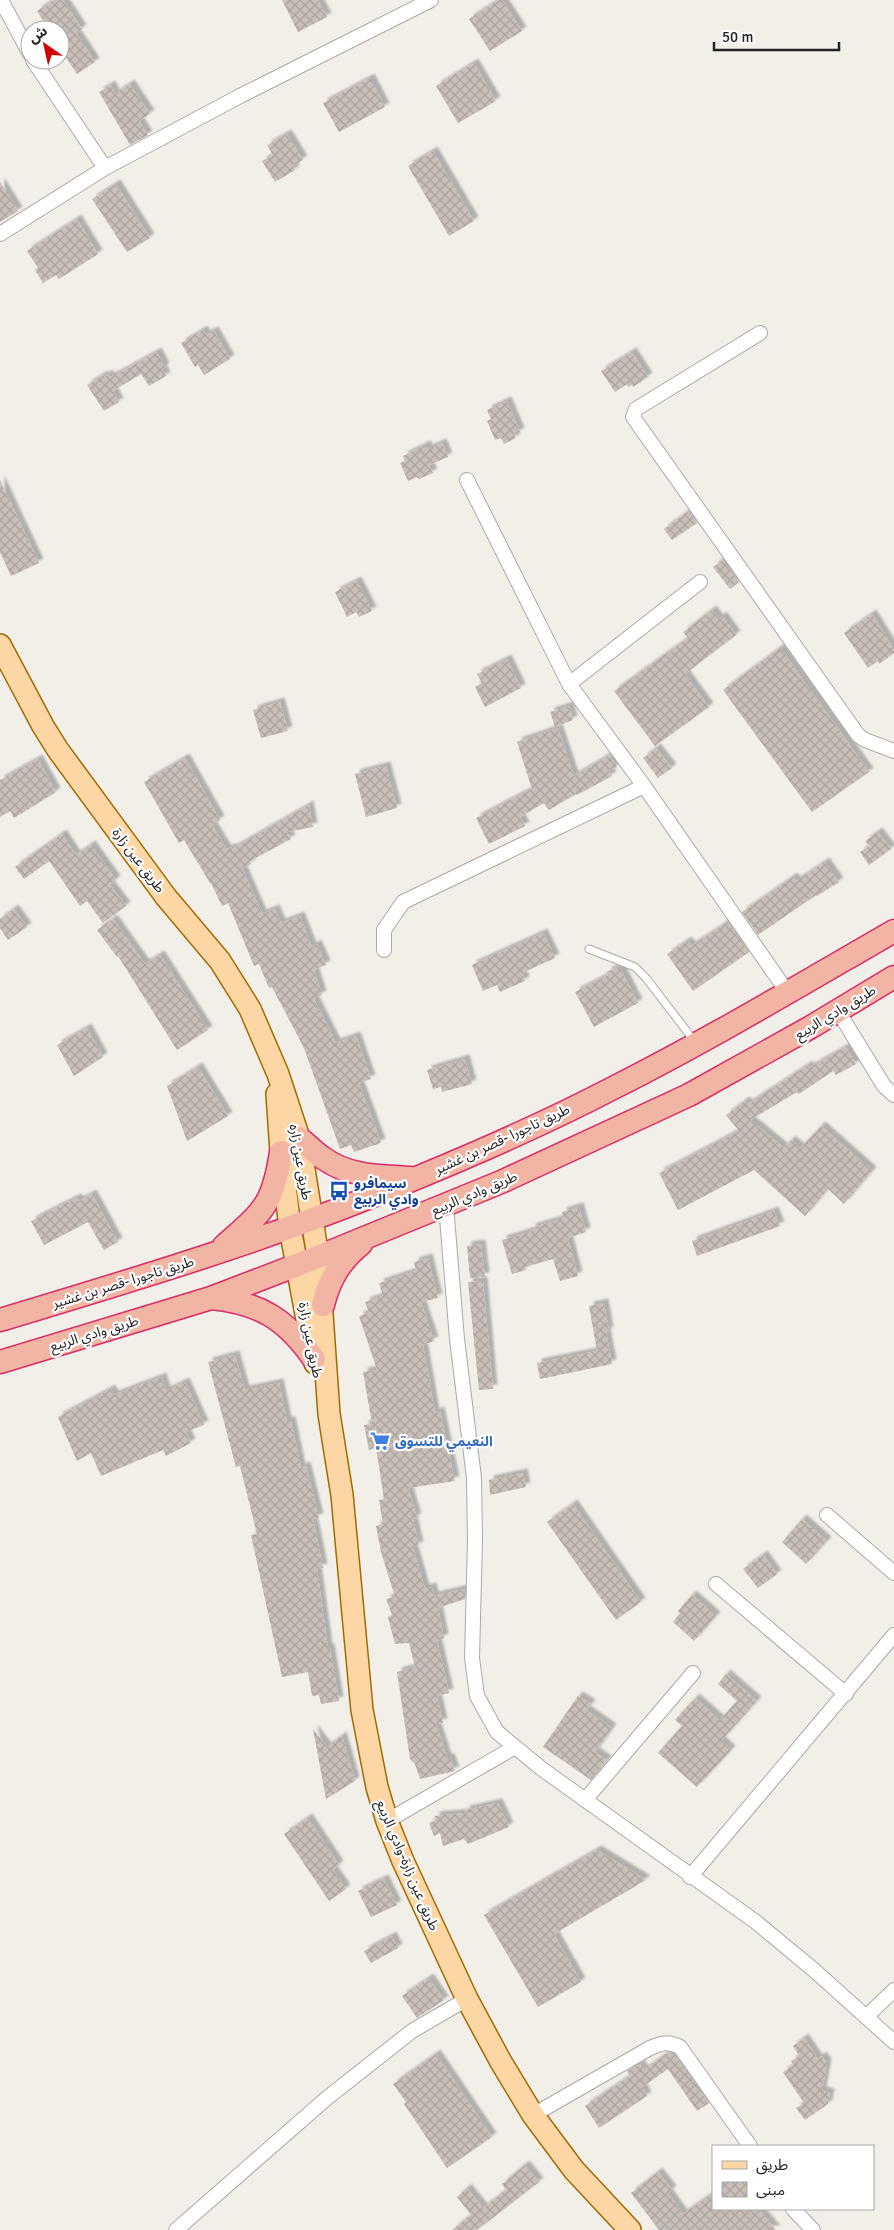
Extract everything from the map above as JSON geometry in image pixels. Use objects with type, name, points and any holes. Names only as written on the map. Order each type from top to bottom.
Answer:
[{"type":"highway","name":"طريق تاجورا -قصر بن غشير","points":[[0,1320],[300,1224],[416,1178],[613,1088],[788,993],[894,931]]},
{"type":"highway","name":"طريق وادي الربيع","points":[[0,1362],[211,1298],[308,1261],[510,1178],[682,1099],[838,1011],[894,977]]},
{"type":"highway","points":[[299,1138],[321,1158],[352,1173],[416,1178]]},
{"type":"highway","points":[[216,1252],[261,1212],[269,1200],[276,1181],[280,1152]]},
{"type":"highway","points":[[323,1305],[329,1285],[339,1266],[349,1254],[378,1232]]},
{"type":"highway","points":[[211,1298],[236,1301],[260,1308],[281,1321],[300,1338],[314,1358]]},
{"type":"main road","name":"طريق عين زارة","points":[[0,645],[42,726],[63,757],[166,897],[225,969],[250,1009],[278,1074]]},
{"type":"main road","name":"طريق عين زاره","points":[[278,1074],[299,1138],[300,1224]]},
{"type":"main road","name":"طريق عين زاره","points":[[278,1074],[275,1084],[280,1152],[308,1261],[323,1305],[329,1414]]},
{"type":"main road","name":"طريق عين زارة","points":[[308,1261],[314,1358],[323,1398],[329,1414]]},
{"type":"main road","name":"طريق عين زارة-وادي الربيع","points":[[329,1414],[342,1494],[362,1710],[375,1780],[387,1821],[467,1999],[511,2079],[533,2115],[574,2170],[630,2230]]},
{"type":"street","points":[[2,0],[20,35]]},
{"type":"street","points":[[0,234],[105,168],[240,96],[430,0]]},
{"type":"street","points":[[40,70],[105,168]]},
{"type":"street","points":[[760,332],[636,409],[632,417],[858,735],[865,740],[894,751]]},
{"type":"street","points":[[468,480],[569,684],[644,786],[788,993]]},
{"type":"street","points":[[569,684],[700,582]]},
{"type":"street","points":[[384,950],[384,930],[403,902],[644,786]]},
{"type":"street","points":[[838,1011],[884,1086],[894,1094]]},
{"type":"street","points":[[446,1205],[457,1339],[474,1478],[475,1540],[472,1658],[477,1696],[497,1732],[515,1747],[585,1800],[756,1922],[894,2042]]},
{"type":"street","points":[[827,1515],[894,1573]]},
{"type":"street","points":[[716,1584],[846,1694]]},
{"type":"street","points":[[690,1876],[894,1635]]},
{"type":"street","points":[[585,1800],[693,1674]]},
{"type":"street","points":[[387,1821],[515,1747]]},
{"type":"street","points":[[866,2017],[894,1990]]},
{"type":"street","points":[[176,2230],[346,2083],[412,2031],[467,1999]]},
{"type":"street","points":[[533,2115],[650,2048],[663,2043],[672,2043],[680,2047],[749,2145]]},
{"type":"street","points":[[794,2210],[813,2230]]},
{"type":"lane","points":[[589,950],[635,967],[646,978],[696,1044]]},
{"type":"building","points":[[54,0],[63,0],[82,29],[76,33],[95,62],[77,74],[70,64],[70,20],[43,20],[37,11]]},
{"type":"building","points":[[282,0],[318,0],[327,17],[298,32]]},
{"type":"building","points":[[502,0],[522,31],[490,51],[469,19]]},
{"type":"building","points":[[474,63],[496,101],[458,123],[436,86]]},
{"type":"building","points":[[370,78],[385,107],[339,132],[323,103]]},
{"type":"building","points":[[130,84],[150,114],[139,121],[148,135],[130,145],[99,92],[111,85],[115,94]]},
{"type":"building","points":[[287,134],[303,160],[293,166],[295,170],[275,182],[262,161],[273,155],[267,145]]},
{"type":"building","points":[[433,151],[474,221],[449,236],[408,166]]},
{"type":"building","points":[[0,182],[18,211],[0,222]]},
{"type":"building","points":[[116,184],[150,238],[127,252],[92,199]]},
{"type":"building","points":[[77,219],[98,254],[59,279],[56,275],[43,283],[35,270],[38,268],[27,251]]},
{"type":"building","points":[[203,330],[206,335],[214,331],[230,359],[204,375],[198,365],[195,367],[181,343]]},
{"type":"building","points":[[157,352],[165,367],[162,369],[166,376],[149,386],[141,374],[113,391],[119,402],[104,411],[87,385],[103,375],[104,377],[108,374],[110,377],[117,374]]},
{"type":"building","points":[[632,352],[648,377],[633,387],[632,385],[628,387],[627,384],[615,392],[601,371]]},
{"type":"building","points":[[507,401],[520,432],[514,435],[516,438],[504,444],[501,438],[495,440],[487,421],[491,419],[487,410]]},
{"type":"building","points":[[442,443],[448,457],[429,465],[433,473],[408,481],[400,463],[405,461],[403,456],[426,445],[428,449]]},
{"type":"building","points":[[0,480],[39,563],[11,576],[0,552]]},
{"type":"building","points":[[689,511],[697,523],[672,540],[664,529]]},
{"type":"building","points":[[723,560],[739,582],[730,589],[713,567]]},
{"type":"building","points":[[357,581],[372,611],[359,617],[356,612],[347,617],[335,592]]},
{"type":"building","points":[[712,610],[719,619],[722,616],[736,635],[685,674],[709,707],[655,746],[614,691],[688,638],[683,632]]},
{"type":"building","points":[[872,614],[894,653],[879,664],[878,661],[868,668],[844,633]]},
{"type":"building","points":[[780,648],[869,772],[812,812],[723,690]]},
{"type":"building","points":[[507,659],[521,688],[485,707],[475,687],[482,683],[477,674]]},
{"type":"building","points":[[280,702],[288,731],[261,738],[253,710]]},
{"type":"building","points":[[569,706],[573,720],[555,727],[550,712]]},
{"type":"building","points":[[558,728],[574,776],[610,755],[617,767],[609,771],[612,776],[549,810],[544,803],[520,817],[525,826],[489,844],[476,818],[532,789],[517,742]]},
{"type":"building","points":[[656,748],[672,768],[658,778],[643,758]]},
{"type":"building","points":[[185,758],[220,820],[212,825],[227,850],[231,847],[232,849],[309,805],[313,827],[287,832],[291,839],[250,861],[251,864],[242,868],[262,914],[275,909],[281,923],[300,916],[312,947],[317,944],[326,965],[314,970],[322,995],[314,999],[336,1043],[356,1036],[371,1079],[359,1083],[381,1143],[354,1152],[351,1145],[340,1149],[304,1048],[272,987],[269,988],[259,964],[254,966],[228,903],[222,906],[211,883],[184,840],[179,843],[144,782]]},
{"type":"building","points":[[38,759],[56,792],[14,818],[10,811],[0,817],[0,780]]},
{"type":"building","points":[[386,766],[397,808],[366,817],[355,774]]},
{"type":"building","points":[[878,832],[891,849],[869,865],[860,852],[869,846],[865,841]]},
{"type":"building","points":[[62,834],[76,855],[91,845],[116,880],[110,885],[126,906],[103,923],[87,901],[80,906],[49,861],[24,879],[15,867]]},
{"type":"building","points":[[825,862],[839,882],[816,895],[758,935],[742,912],[793,877],[796,881]]},
{"type":"building","points":[[14,909],[27,927],[8,940],[0,928],[0,919]]},
{"type":"building","points":[[113,919],[145,964],[160,955],[208,1030],[177,1050],[118,956],[97,930]]},
{"type":"building","points":[[728,922],[749,952],[693,991],[667,954],[687,941],[691,946]]},
{"type":"building","points":[[543,933],[555,958],[522,973],[525,981],[500,992],[497,985],[483,991],[472,965]]},
{"type":"building","points":[[619,966],[638,1003],[594,1027],[575,992],[608,975],[607,972]]},
{"type":"building","points":[[87,1028],[103,1057],[74,1076],[57,1045]]},
{"type":"building","points":[[846,1047],[856,1064],[836,1075],[833,1071],[799,1094],[797,1092],[750,1120],[784,1148],[791,1140],[800,1148],[821,1126],[872,1171],[844,1204],[828,1189],[805,1216],[754,1170],[678,1210],[659,1173],[739,1131],[726,1115],[745,1101],[748,1104],[808,1065],[809,1068]]},
{"type":"building","points":[[465,1059],[472,1084],[442,1092],[441,1087],[433,1089],[427,1070]]},
{"type":"building","points":[[198,1067],[228,1116],[187,1141],[167,1086]]},
{"type":"building","points":[[92,1194],[118,1242],[104,1250],[88,1222],[44,1245],[31,1221],[77,1198],[79,1201]]},
{"type":"building","points":[[579,1207],[586,1232],[568,1238],[578,1276],[560,1281],[553,1259],[525,1267],[526,1270],[512,1274],[502,1240],[532,1231],[531,1228],[564,1218],[562,1212]]},
{"type":"building","points":[[774,1211],[780,1226],[697,1256],[692,1241]]},
{"type":"building","points":[[481,1244],[485,1277],[470,1278],[467,1246]]},
{"type":"building","points":[[428,1258],[438,1298],[421,1302],[434,1341],[423,1345],[435,1413],[440,1411],[455,1481],[408,1488],[417,1518],[413,1519],[419,1546],[413,1547],[425,1589],[432,1587],[434,1596],[464,1589],[465,1599],[438,1608],[444,1638],[437,1641],[449,1693],[437,1696],[443,1723],[436,1724],[447,1758],[450,1758],[455,1771],[420,1779],[415,1764],[410,1759],[397,1672],[415,1667],[409,1643],[395,1644],[388,1617],[392,1615],[386,1599],[395,1597],[381,1552],[376,1526],[383,1524],[379,1500],[384,1499],[376,1448],[369,1450],[364,1425],[372,1424],[363,1372],[377,1370],[359,1316],[369,1313],[365,1302],[383,1296],[379,1283],[416,1271],[414,1262]]},
{"type":"building","points":[[483,1281],[493,1389],[479,1390],[468,1282]]},
{"type":"building","points":[[604,1303],[609,1331],[606,1332],[612,1364],[540,1379],[537,1363],[597,1351],[589,1306]]},
{"type":"building","points":[[235,1355],[245,1390],[279,1383],[287,1421],[291,1421],[301,1468],[306,1466],[319,1518],[313,1519],[323,1568],[317,1569],[328,1648],[330,1648],[339,1701],[321,1704],[319,1695],[312,1696],[308,1672],[282,1677],[251,1535],[257,1534],[240,1466],[236,1467],[208,1362]]},
{"type":"building","points":[[162,1377],[166,1391],[185,1382],[204,1425],[186,1432],[191,1443],[166,1456],[163,1450],[101,1476],[91,1453],[77,1461],[58,1417],[111,1389],[114,1395]]},
{"type":"building","points":[[523,1473],[526,1487],[490,1495],[489,1480]]},
{"type":"building","points":[[573,1504],[641,1602],[616,1620],[547,1522]]},
{"type":"building","points":[[802,1519],[827,1541],[806,1564],[782,1542]]},
{"type":"building","points":[[763,1555],[777,1574],[758,1588],[743,1569]]},
{"type":"building","points":[[692,1595],[716,1616],[694,1641],[673,1622],[680,1613],[678,1611]]},
{"type":"building","points":[[726,1674],[757,1701],[721,1741],[731,1750],[697,1787],[658,1753],[682,1726],[675,1720],[695,1698],[720,1720],[737,1701],[718,1684]]},
{"type":"building","points":[[578,1696],[591,1704],[586,1710],[612,1728],[595,1752],[607,1760],[591,1780],[543,1747]]},
{"type":"building","points":[[313,1729],[327,1747],[342,1736],[355,1781],[326,1799]]},
{"type":"building","points":[[498,1803],[509,1827],[468,1844],[464,1839],[443,1846],[440,1833],[434,1836],[429,1823],[436,1820],[435,1816],[466,1813],[465,1810]]},
{"type":"building","points":[[308,1818],[339,1865],[333,1870],[346,1889],[329,1901],[284,1834]]},
{"type":"building","points":[[597,1850],[646,1880],[554,1934],[581,1982],[538,2007],[484,1915]]},
{"type":"building","points":[[384,1879],[397,1905],[371,1917],[358,1891]]},
{"type":"building","points":[[392,1936],[398,1948],[371,1963],[364,1951]]},
{"type":"building","points":[[429,1978],[444,2000],[417,2018],[402,1996]]},
{"type":"building","points":[[804,2038],[818,2059],[822,2056],[827,2063],[822,2091],[830,2093],[828,2104],[805,2120],[796,2108],[804,2103],[783,2072],[794,2065],[791,2061],[799,2056],[793,2046]]},
{"type":"building","points":[[669,2052],[674,2054],[709,2103],[697,2111],[668,2069],[642,2087],[647,2096],[599,2128],[585,2106],[630,2076],[627,2071],[640,2064],[644,2070]]},
{"type":"building","points":[[436,2054],[492,2137],[447,2168],[404,2104],[406,2102],[393,2084]]},
{"type":"building","points":[[525,2165],[539,2182],[477,2230],[452,2230],[471,2215],[457,2197],[467,2188],[483,2208],[506,2190],[502,2184]]},
{"type":"building","points":[[658,2172],[672,2190],[668,2193],[683,2214],[712,2194],[712,2210],[759,2210],[776,2230],[659,2230],[631,2193]]},
{"type":"place","name":"سيمافرو وادي الربيع","points":[[339,1191]]},
{"type":"place","name":"النعيمي للتسوق","points":[[380,1441]]}]
